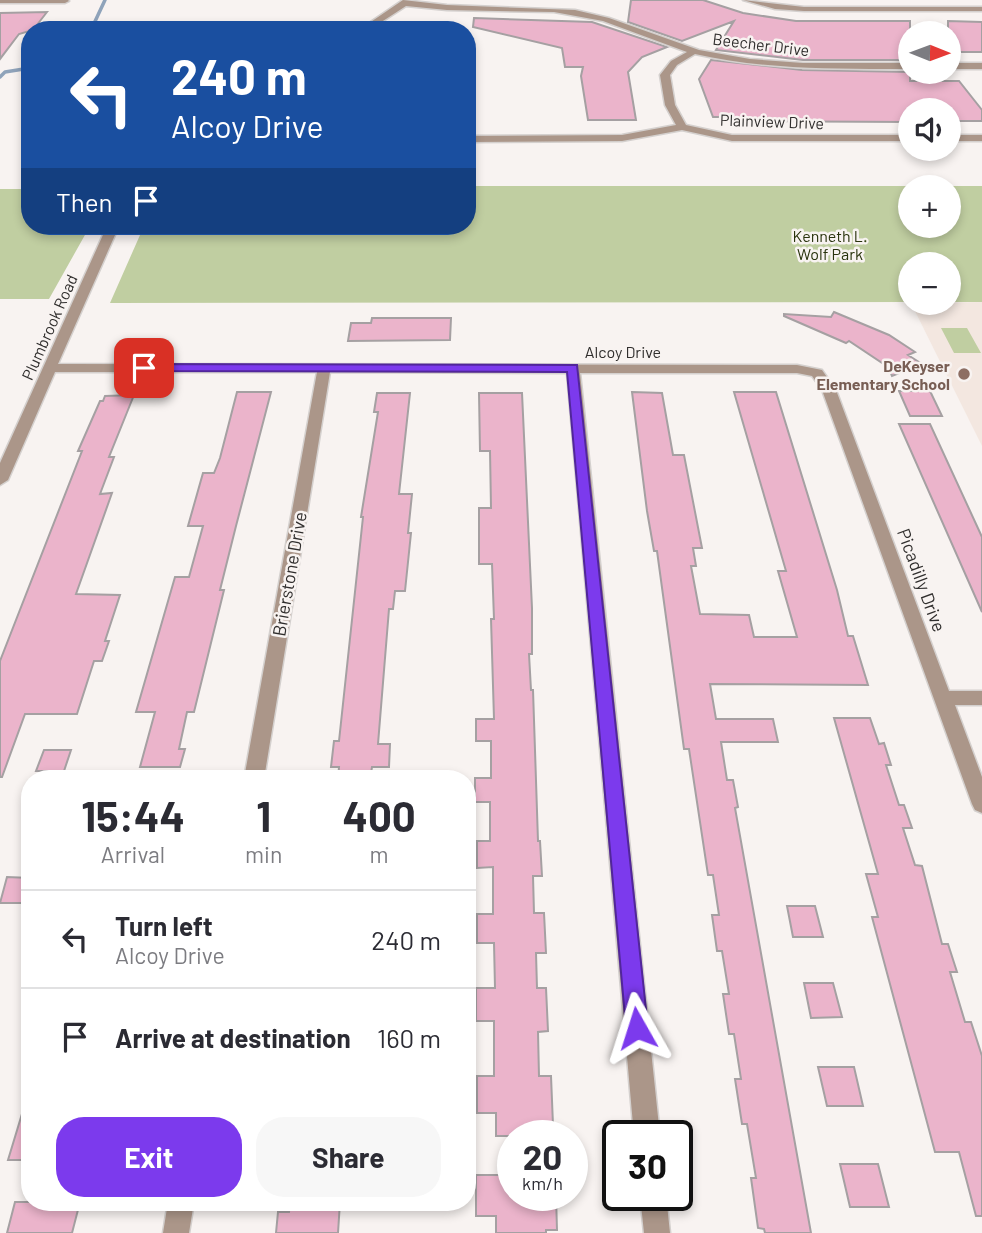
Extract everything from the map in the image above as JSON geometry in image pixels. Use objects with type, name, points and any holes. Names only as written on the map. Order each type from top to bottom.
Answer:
[{"type":"street","points":[[747,0],[775,7],[804,9],[982,9]]},
{"type":"street","points":[[0,1],[65,1]]},
{"type":"street","points":[[377,21],[407,1]]},
{"type":"street","name":"Beecher Drive","points":[[407,1],[579,13],[621,24],[694,51],[772,64],[898,66]]},
{"type":"street","points":[[682,127],[670,105],[665,75],[674,63],[694,51]]},
{"type":"street","points":[[961,66],[982,66]]},
{"type":"street","name":"Plainview Drive","points":[[476,139],[622,138],[682,127],[732,138],[898,138]]},
{"type":"street","points":[[961,138],[982,138]]},
{"type":"street","name":"Plumbrook Road","points":[[0,480],[109,235]]},
{"type":"street","name":"Alcoy Drive","points":[[50,368],[805,369],[817,373]]},
{"type":"street","points":[[573,368],[645,1120]]},
{"type":"street","name":"Brierstone Drive","points":[[256,770],[324,369]]},
{"type":"street","name":"Picadilly Drive","points":[[817,373],[829,390],[982,804]]},
{"type":"street","points":[[943,698],[982,698]]},
{"type":"street","points":[[176,1233],[180,1211]]},
{"type":"street","points":[[655,1211],[657,1233]]},
{"type":"shaded area","name":"DeKeyser Elementary School","points":[[961,302],[982,302],[982,446],[917,315],[961,315]]},
{"type":"green space","name":"Kenneth L. Wolf Park","points":[[476,186],[898,186],[898,238],[961,238],[961,186],[982,186],[982,302],[961,302],[961,252],[898,252],[898,302],[110,303],[140,235],[476,235]]},
{"type":"green space","points":[[0,189],[21,189],[21,235],[85,235],[49,299],[0,299]]},
{"type":"green space","points":[[941,328],[967,328],[981,353],[954,353]]},
{"type":"building","points":[[631,0],[703,0],[743,13],[796,21],[898,21],[898,60],[803,60],[716,50],[734,21],[682,41],[628,22]]},
{"type":"building","points":[[47,12],[40,21],[21,21],[21,33],[0,59],[0,13]]},
{"type":"building","points":[[474,18],[592,22],[667,47],[642,57],[628,72],[636,120],[588,120],[581,76],[583,67],[565,67],[562,48],[476,28],[476,21]]},
{"type":"building","points":[[961,21],[982,22],[982,52],[961,52]]},
{"type":"building","points":[[711,60],[802,70],[898,72],[898,84],[961,84],[982,110],[982,121],[961,121],[961,98],[898,98],[898,122],[735,121],[734,117],[713,117],[699,79]]},
{"type":"building","points":[[834,312],[889,335],[915,352],[908,355],[922,364],[892,376],[888,367],[849,341],[846,343],[784,316],[831,317]]},
{"type":"building","points":[[372,318],[451,318],[450,340],[348,341],[351,323],[371,323]]},
{"type":"building","points":[[899,391],[930,391],[942,416],[910,416]]},
{"type":"building","points":[[237,392],[271,392],[220,590],[224,590],[194,712],[187,712],[179,749],[185,749],[180,767],[140,767],[155,712],[136,712],[175,577],[189,577],[203,526],[188,526],[203,473],[214,473],[220,458]]},
{"type":"building","points":[[632,392],[662,393],[673,455],[684,455],[702,548],[693,548],[696,566],[691,566],[700,614],[749,615],[754,637],[797,637],[778,571],[786,571],[734,392],[776,392],[837,590],[848,636],[853,636],[868,685],[710,684],[716,719],[773,719],[778,742],[721,742],[727,780],[733,780],[738,807],[735,808],[811,1233],[765,1233],[764,1229],[758,1228],[751,1178],[756,1178],[747,1124],[742,1124],[735,1079],[741,1079],[734,1034],[729,1034],[723,994],[729,994],[722,951],[717,951],[712,915],[719,915],[713,875],[708,875],[689,749],[684,749],[657,551],[654,551],[647,511]]},
{"type":"building","points":[[377,393],[410,393],[399,494],[412,494],[408,533],[411,533],[405,591],[395,591],[393,609],[389,609],[378,744],[390,744],[389,767],[339,770],[339,767],[331,767],[334,741],[339,741],[361,517],[378,412],[374,412]]},
{"type":"building","points":[[479,393],[522,393],[532,608],[532,654],[529,654],[542,876],[533,876],[534,913],[544,913],[546,953],[536,953],[537,988],[546,988],[548,1031],[538,1032],[539,1076],[551,1076],[553,1120],[497,1120],[497,1136],[496,1113],[477,1113],[477,1076],[494,1076],[494,1021],[476,1021],[476,988],[495,988],[494,943],[477,943],[477,914],[493,914],[493,867],[477,868],[477,841],[490,841],[490,802],[476,802],[476,778],[491,778],[491,741],[476,741],[476,719],[494,719],[492,564],[479,564],[479,508],[491,508],[490,451],[480,451]]},
{"type":"building","points":[[134,395],[109,457],[114,457],[100,494],[112,493],[76,594],[120,595],[105,641],[109,641],[102,661],[94,661],[77,714],[25,714],[0,777],[0,661],[82,451],[78,451],[100,401],[103,401],[105,396]]},
{"type":"building","points":[[899,424],[930,424],[982,537],[982,612]]},
{"type":"building","points":[[834,718],[870,718],[879,744],[884,743],[891,765],[886,765],[899,805],[904,805],[912,828],[903,828],[915,865],[922,866],[942,944],[948,944],[957,972],[950,972],[965,1022],[971,1022],[982,1056],[982,1216],[976,1216],[959,1152],[935,1152],[872,917],[878,917],[866,874],[878,874]]},
{"type":"building","points":[[44,750],[71,750],[64,770],[36,770]]},
{"type":"building","points":[[7,877],[21,878],[21,903],[0,903]]},
{"type":"building","points":[[787,906],[815,906],[823,937],[793,937]]},
{"type":"building","points":[[804,983],[833,983],[842,1017],[811,1018]]},
{"type":"building","points":[[818,1067],[854,1067],[863,1106],[827,1106]]},
{"type":"building","points":[[21,1117],[21,1160],[8,1160]]},
{"type":"building","points":[[840,1164],[878,1164],[889,1207],[850,1207]]},
{"type":"building","points":[[476,1175],[497,1175],[497,1211],[556,1211],[557,1230],[546,1230],[546,1233],[496,1233],[496,1216],[476,1216]]},
{"type":"building","points":[[15,1202],[21,1202],[21,1211],[78,1211],[72,1233],[7,1233]]},
{"type":"building","points":[[339,1211],[338,1233],[276,1233],[278,1212]]},
{"type":"waterway","points":[[95,21],[105,0]]},
{"type":"waterway","points":[[0,77],[5,72],[21,69]]},
{"type":"place","name":"DeKeyser Elementary School","points":[[964,374]]},
{"type":"route","points":[[144,368],[573,368],[637,1028]]}]
